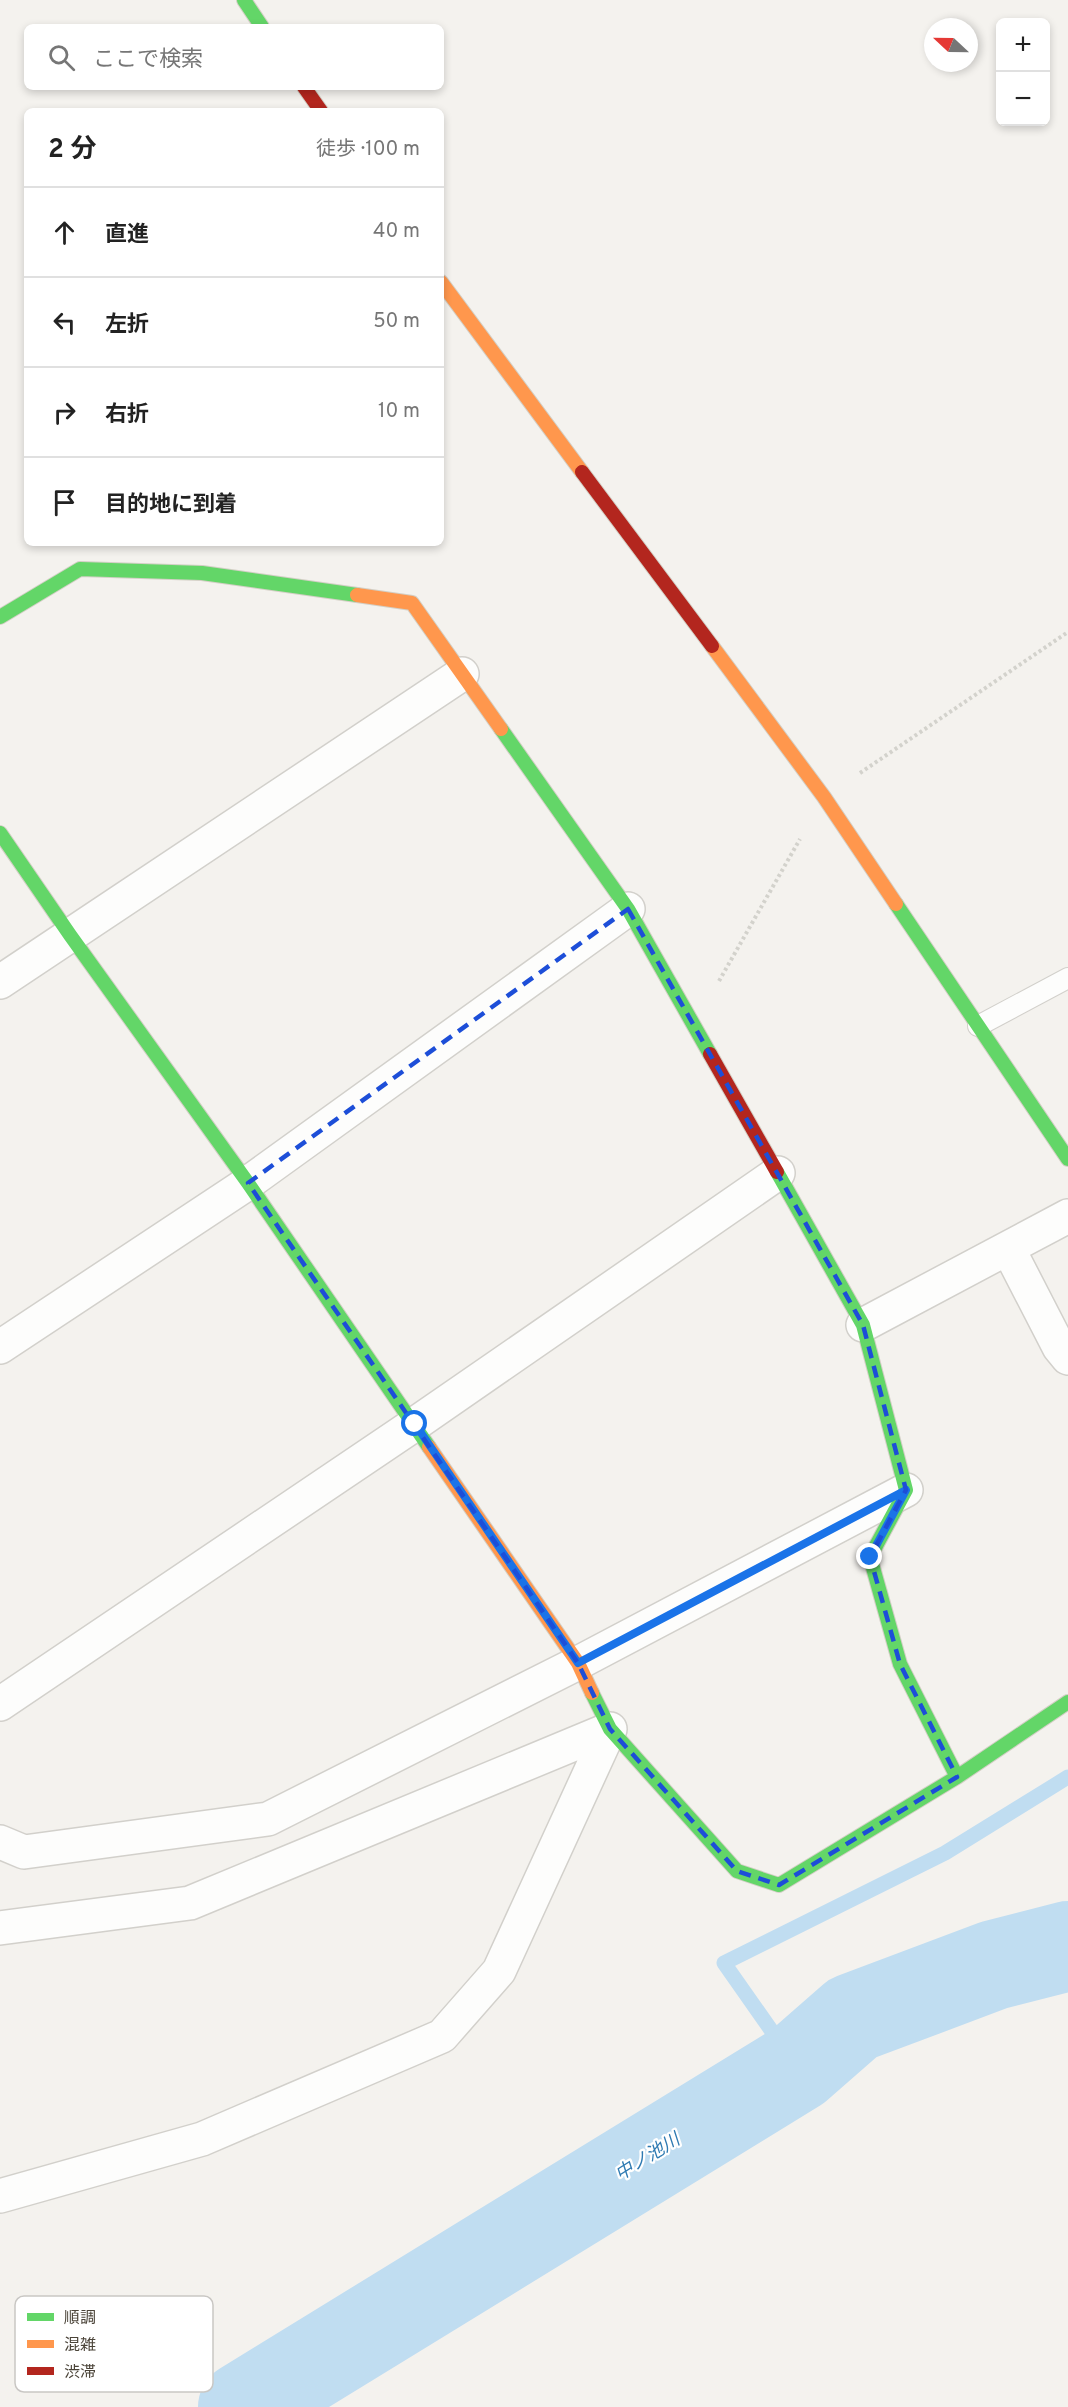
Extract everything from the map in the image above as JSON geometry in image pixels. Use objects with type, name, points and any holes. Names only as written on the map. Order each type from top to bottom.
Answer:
[{"type":"street","points":[[244,0],[260,24]]},
{"type":"street","points":[[306,90],[319,108]]},
{"type":"street","points":[[444,286],[824,797],[1068,1159]]},
{"type":"street","points":[[0,617],[80,570],[202,573],[412,603],[628,909],[863,1325],[906,1490],[870,1557],[900,1664],[957,1777]]},
{"type":"street","points":[[0,982],[462,674]]},
{"type":"street","points":[[0,833],[70,935],[248,1183],[578,1663],[610,1729],[737,1871],[779,1885],[957,1777],[1068,1702]]},
{"type":"street","points":[[0,1347],[248,1183],[628,909]]},
{"type":"street","points":[[0,1704],[415,1424],[778,1173]]},
{"type":"street","points":[[863,1325],[1068,1216]]},
{"type":"street","points":[[1008,1248],[1059,1347],[1068,1358]]},
{"type":"street","points":[[0,1842],[24,1852],[268,1819],[578,1663],[906,1490]]},
{"type":"street","points":[[0,1928],[190,1903],[610,1729]]},
{"type":"street","points":[[0,2196],[202,2139],[442,2036],[499,1971],[610,1729]]},
{"type":"lane","points":[[978,1026],[1068,978]]},
{"type":"path","points":[[693,1027],[824,797],[1068,632]]},
{"type":"highlighted area","points":[[628,909],[863,1325],[906,1490],[870,1557],[900,1664],[957,1777],[779,1885],[737,1871],[610,1729],[578,1663],[248,1183]]},
{"type":"waterway","points":[[797,2067],[724,1963],[945,1853],[1068,1777]]},
{"type":"waterway","name":"中ノ池川","points":[[243,2407],[797,2067],[853,2018],[994,1965],[1068,1946]]},
{"type":"traffic: fast","points":[[244,0],[260,24]]},
{"type":"traffic: fast","points":[[0,617],[80,569],[202,573],[357,595]]},
{"type":"traffic: fast","points":[[501,729],[628,909],[710,1054]]},
{"type":"traffic: fast","points":[[0,833],[70,935],[248,1183],[429,1447]]},
{"type":"traffic: fast","points":[[896,904],[1068,1159]]},
{"type":"traffic: fast","points":[[777,1172],[863,1325],[906,1490],[870,1557],[900,1664],[957,1777]]},
{"type":"traffic: fast","points":[[592,1693],[610,1729],[737,1871],[779,1885],[957,1777],[1068,1702]]},
{"type":"traffic: slow","points":[[444,286],[582,472]]},
{"type":"traffic: slow","points":[[357,595],[412,603],[501,729]]},
{"type":"traffic: slow","points":[[712,646],[824,797],[896,904]]},
{"type":"traffic: slow","points":[[429,1447],[578,1663],[592,1693]]},
{"type":"traffic: jam","points":[[306,90],[319,108]]},
{"type":"traffic: jam","points":[[582,472],[712,646]]},
{"type":"traffic: jam","points":[[710,1054],[777,1172]]},
{"type":"route","points":[[415,1424],[578,1663],[906,1490],[870,1557]]}]
